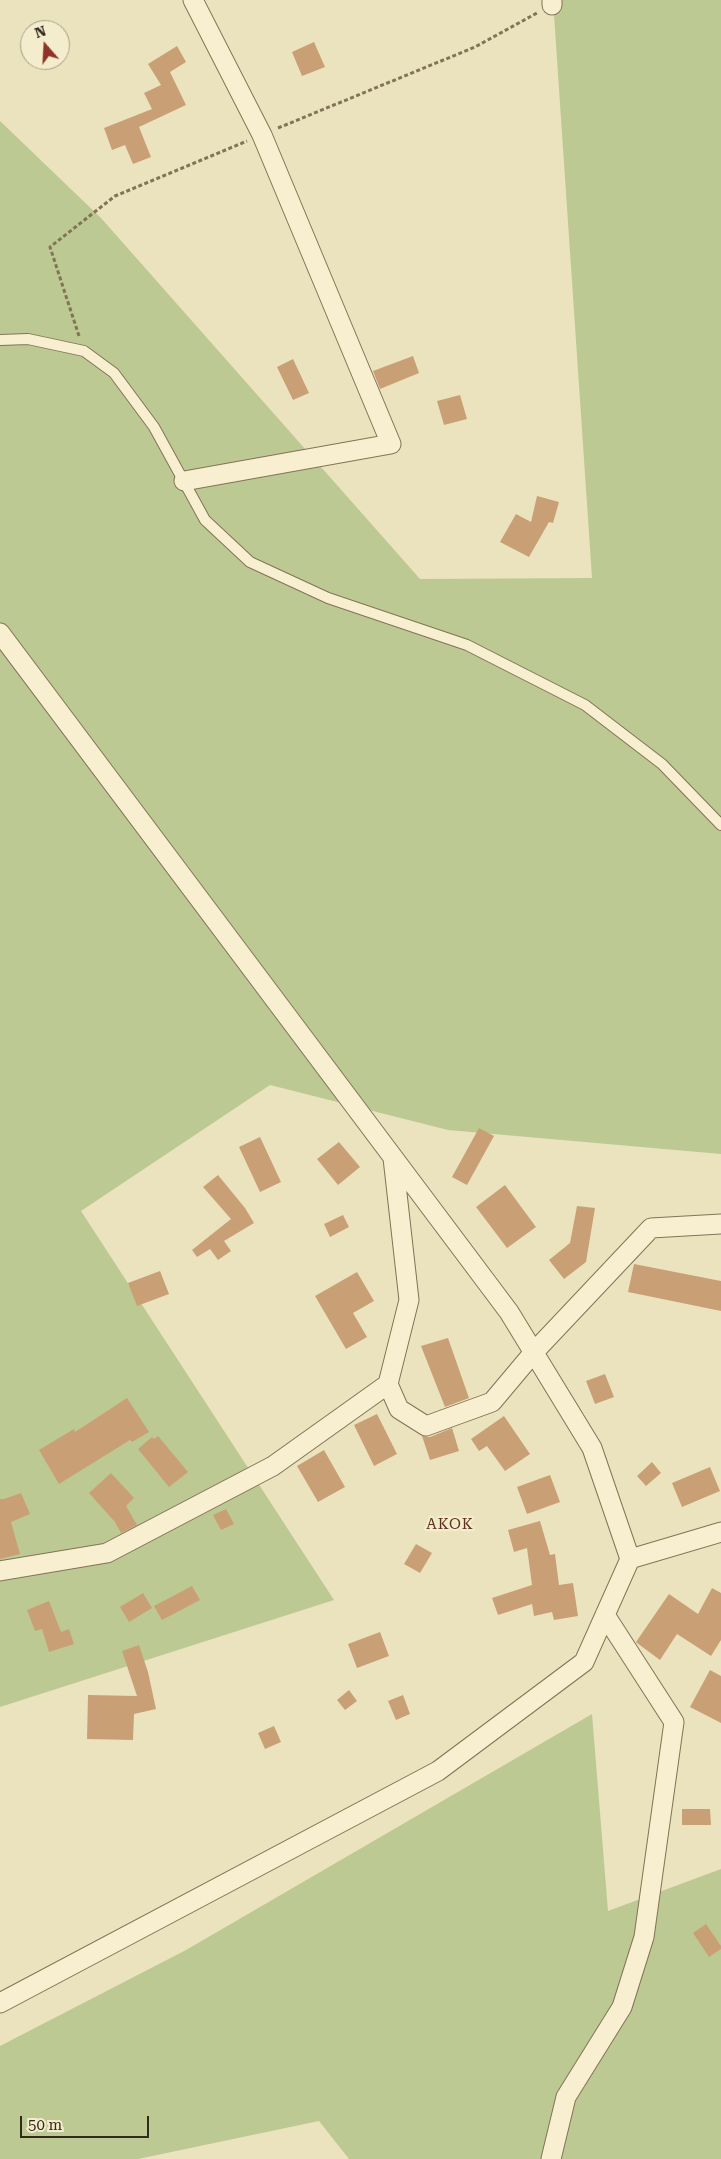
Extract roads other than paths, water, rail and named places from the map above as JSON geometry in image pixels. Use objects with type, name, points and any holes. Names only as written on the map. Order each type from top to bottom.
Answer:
[{"type":"street","points":[[184,481],[391,444],[262,135],[194,0]]},
{"type":"street","points":[[0,633],[509,1312],[592,1448],[630,1559],[584,1662],[438,1771],[0,2003]]},
{"type":"street","points":[[392,1156],[409,1300],[388,1384],[399,1409],[426,1426],[492,1402],[534,1352],[651,1228],[721,1224]]},
{"type":"street","points":[[0,1571],[106,1552],[273,1466],[388,1384]]},
{"type":"street","points":[[630,1559],[721,1532]]},
{"type":"street","points":[[551,2159],[566,2097],[622,2007],[644,1937],[674,1722],[605,1615]]},
{"type":"lane","points":[[0,340],[28,338],[84,351],[114,373],[154,427],[206,520],[250,562],[328,598],[467,645],[585,705],[662,764],[721,825]]},
{"type":"district","name":"AKOK","points":[[450,1525]]}]
